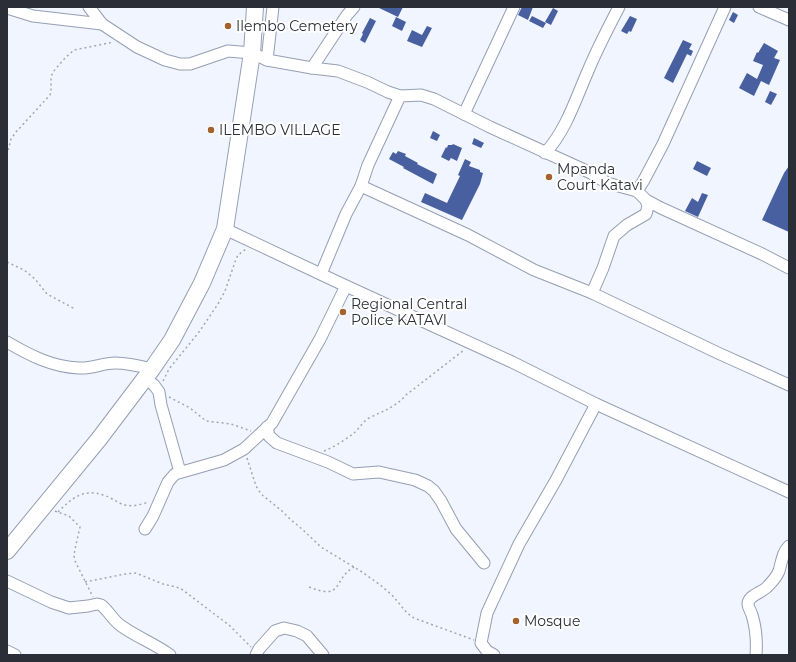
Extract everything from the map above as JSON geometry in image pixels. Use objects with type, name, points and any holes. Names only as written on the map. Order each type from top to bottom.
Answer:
[{"type":"highway","points":[[7,551],[51,509],[99,439],[172,340],[202,283],[225,229],[252,53],[256,7]]},
{"type":"street","points":[[89,7],[102,24],[125,40],[146,52],[180,64],[190,64],[228,51],[252,53],[267,60],[338,71],[400,96],[420,95],[434,99],[545,153],[591,173],[607,183],[637,191],[646,200],[789,268]]},
{"type":"street","points":[[267,60],[273,7]]},
{"type":"street","points":[[312,68],[347,15],[354,7]]},
{"type":"street","points":[[464,114],[514,7]]},
{"type":"street","points":[[545,153],[556,139],[588,69],[619,7]]},
{"type":"street","points":[[637,191],[663,144],[725,7]]},
{"type":"street","points":[[759,7],[789,20]]},
{"type":"street","points":[[7,8],[33,16],[102,24]]},
{"type":"street","points":[[321,274],[346,214],[362,186],[368,165],[400,96]]},
{"type":"street","points":[[362,186],[468,235],[534,270],[592,293],[789,385]]},
{"type":"street","points":[[592,293],[600,276],[614,236],[627,225],[646,214],[648,206],[646,200]]},
{"type":"street","points":[[225,229],[512,362],[596,404],[789,492]]},
{"type":"street","points":[[145,529],[153,516],[168,482],[175,474],[224,460],[244,449],[272,423],[320,339],[346,286]]},
{"type":"street","points":[[7,342],[43,361],[66,367],[87,368],[115,363],[136,365],[148,374],[160,392],[161,405],[180,472]]},
{"type":"street","points":[[487,651],[483,627],[487,613],[519,544],[556,480],[596,404]]},
{"type":"street","points":[[264,431],[277,443],[353,474],[379,472],[415,480],[428,486],[434,491],[456,529],[484,563]]},
{"type":"street","points":[[756,655],[757,639],[748,604],[752,597],[763,592],[772,582],[779,571],[784,551],[789,546]]},
{"type":"street","points":[[8,584],[69,608],[97,604],[103,606],[118,624],[139,638],[157,646],[170,655]]},
{"type":"street","points":[[256,654],[275,632],[284,628],[297,631],[307,636],[323,655]]},
{"type":"street","points":[[7,651],[15,655]]},
{"type":"path","points":[[7,155],[11,139],[16,132],[50,95],[51,77],[66,57],[74,50],[125,40]]},
{"type":"path","points":[[252,242],[248,249],[236,259],[225,291],[218,304],[199,332],[164,377],[160,392],[190,408],[206,421],[231,424],[264,431]]},
{"type":"path","points":[[7,262],[24,270],[47,294],[75,309]]},
{"type":"path","points":[[311,456],[330,448],[354,433],[368,419],[386,411],[401,401],[406,395],[472,344]]},
{"type":"path","points":[[244,449],[256,486],[261,494],[321,547],[354,567],[392,595],[407,613],[414,618],[487,651]]},
{"type":"path","points":[[51,509],[83,493],[91,492],[103,494],[126,505],[135,505],[160,499]]},
{"type":"path","points":[[51,509],[69,516],[80,527],[74,556],[85,582],[97,604]]},
{"type":"path","points":[[309,587],[328,593],[341,582],[346,573],[354,567]]},
{"type":"path","points":[[85,582],[136,573],[163,584],[180,588],[229,625],[256,654]]},
{"type":"building","points":[[377,7],[403,7],[398,17]]},
{"type":"building","points":[[522,7],[533,7],[528,20],[518,15]]},
{"type":"building","points":[[553,8],[558,11],[551,25],[545,22]]},
{"type":"building","points":[[733,12],[738,15],[734,23],[729,20]]},
{"type":"building","points":[[532,16],[546,23],[543,28],[529,21]]},
{"type":"building","points":[[630,16],[637,19],[631,32],[629,31],[627,34],[621,31]]},
{"type":"building","points":[[396,17],[406,22],[402,31],[392,26]]},
{"type":"building","points":[[370,18],[376,21],[365,43],[360,40]]},
{"type":"building","points":[[427,26],[432,28],[422,47],[407,41],[412,30],[422,35]]},
{"type":"building","points":[[683,40],[692,44],[689,49],[693,51],[691,56],[687,54],[673,83],[664,78]]},
{"type":"building","points":[[764,43],[778,51],[774,58],[780,60],[769,85],[761,81],[754,96],[739,88],[747,73],[757,79],[763,65],[753,61],[757,52],[758,53]]},
{"type":"building","points":[[770,91],[777,94],[771,105],[765,102]]},
{"type":"building","points":[[433,131],[440,135],[437,141],[430,138]]},
{"type":"building","points":[[474,138],[484,143],[481,148],[472,144]]},
{"type":"building","points":[[453,144],[462,148],[457,161],[451,158],[449,161],[441,157],[446,147],[447,148],[448,145]]},
{"type":"building","points":[[398,151],[406,154],[405,156],[418,163],[417,164],[437,174],[433,184],[389,159],[393,152],[396,154]]},
{"type":"building","points":[[465,159],[471,162],[469,166],[480,170],[480,172],[483,173],[480,184],[462,220],[421,202],[425,193],[447,203],[460,176],[458,175]]},
{"type":"building","points":[[697,161],[711,168],[707,176],[693,169]]},
{"type":"building","points":[[789,166],[789,232],[762,220],[784,173]]},
{"type":"building","points":[[702,193],[708,195],[698,217],[685,211],[692,198],[698,202]]},
{"type":"place","name":"Ilembo Cemetery","points":[[228,26]]},
{"type":"place","name":"ILEMBO VILLAGE","points":[[211,130]]},
{"type":"place","name":"Mpanda Court Katavi","points":[[549,177]]},
{"type":"place","name":"Regional Central Police KATAVI","points":[[343,312]]},
{"type":"place","name":"Mosque","points":[[516,621]]}]
